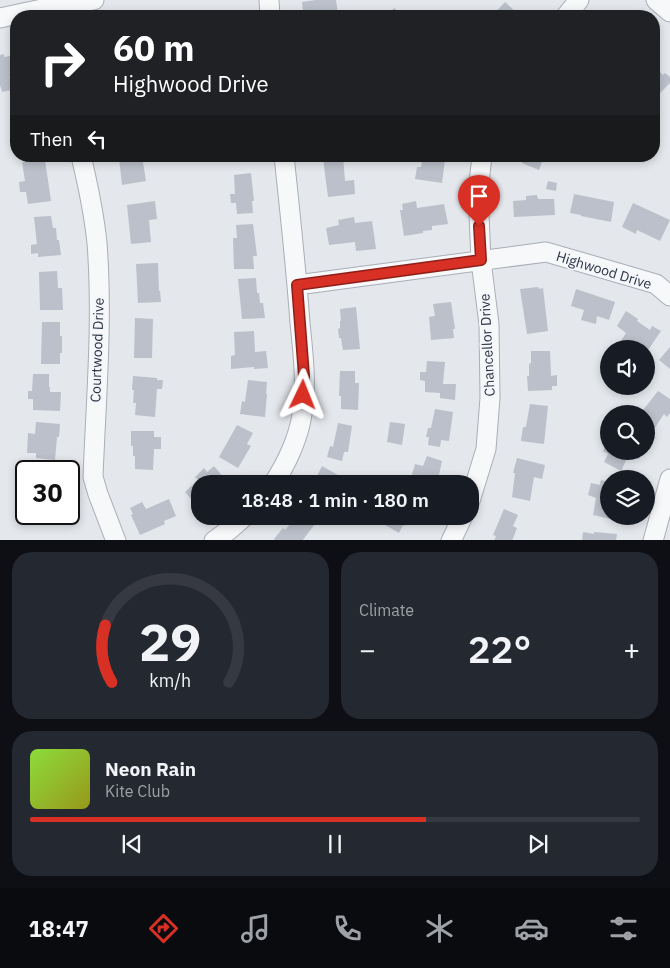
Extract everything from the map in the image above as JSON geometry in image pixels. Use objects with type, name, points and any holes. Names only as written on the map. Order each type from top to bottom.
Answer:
[{"type":"street","points":[[47,8],[94,0]]},
{"type":"street","points":[[571,10],[579,0]]},
{"type":"street","points":[[656,0],[670,12]]},
{"type":"street","name":"Courtwood Drive","points":[[83,162],[93,214],[99,295],[93,477],[116,540]]},
{"type":"street","points":[[278,475],[292,448],[302,414],[304,376],[285,162]]},
{"type":"street","name":"Chancellor Drive","points":[[478,475],[486,449],[490,398],[489,324],[481,260],[478,191],[481,162]]},
{"type":"street","name":"Highwood Drive","points":[[297,285],[546,252],[656,284],[670,296]]},
{"type":"street","points":[[653,540],[670,480]]},
{"type":"street","points":[[214,540],[234,525]]},
{"type":"street","points":[[451,540],[458,525]]},
{"type":"building","points":[[336,0],[337,10],[303,10],[302,2]]},
{"type":"building","points":[[505,2],[514,10],[498,10]]},
{"type":"building","points":[[4,54],[4,57],[10,56],[10,90],[2,92],[0,85],[0,55]]},
{"type":"building","points":[[660,72],[670,77],[670,83],[660,93]]},
{"type":"building","points":[[22,162],[45,162],[51,201],[28,204],[26,192],[20,192],[19,182],[25,181]]},
{"type":"building","points":[[119,162],[143,162],[146,181],[122,185]]},
{"type":"building","points":[[324,162],[343,162],[345,181],[354,180],[355,194],[328,197]]},
{"type":"building","points":[[422,162],[445,162],[442,183],[415,179],[417,167],[421,167]]},
{"type":"building","points":[[522,162],[542,162],[539,170]]},
{"type":"building","points":[[251,173],[254,201],[252,201],[253,213],[237,214],[236,203],[231,203],[230,194],[235,194],[234,175]]},
{"type":"building","points":[[548,181],[557,183],[556,191],[546,189]]},
{"type":"building","points":[[574,194],[614,202],[611,222],[570,213]]},
{"type":"building","points":[[537,195],[538,199],[554,199],[555,215],[514,217],[513,201],[526,200],[526,196]]},
{"type":"building","points":[[155,201],[157,219],[149,220],[151,242],[131,244],[127,205]]},
{"type":"building","points":[[416,201],[417,208],[444,204],[448,224],[432,226],[432,230],[404,236],[400,210],[403,210],[402,204]]},
{"type":"building","points":[[633,203],[670,220],[660,241],[637,230],[636,234],[622,227]]},
{"type":"building","points":[[51,216],[53,228],[56,228],[61,255],[38,257],[38,253],[31,254],[31,245],[37,244],[34,217]]},
{"type":"building","points":[[354,217],[355,223],[372,221],[376,249],[356,251],[355,242],[329,245],[326,228],[339,225],[338,220]]},
{"type":"building","points":[[253,224],[257,256],[253,256],[254,269],[234,269],[233,238],[237,238],[236,225]]},
{"type":"building","points":[[158,263],[161,302],[138,303],[136,264]]},
{"type":"building","points":[[57,271],[58,288],[62,288],[63,310],[40,310],[39,272]]},
{"type":"building","points":[[256,278],[257,293],[259,293],[260,303],[263,303],[265,318],[242,319],[238,279]]},
{"type":"building","points":[[538,287],[539,289],[543,288],[548,331],[527,334],[520,289]]},
{"type":"building","points":[[576,289],[615,302],[609,320],[597,316],[596,324],[581,320],[584,310],[571,306]]},
{"type":"building","points":[[451,302],[455,329],[453,329],[454,338],[431,340],[429,317],[435,316],[433,304]]},
{"type":"building","points":[[356,307],[360,349],[343,350],[338,329],[340,328],[341,321],[340,309]]},
{"type":"building","points":[[626,311],[650,330],[652,326],[661,331],[655,340],[622,340],[626,333],[617,326]]},
{"type":"building","points":[[135,318],[153,319],[152,358],[134,358]]},
{"type":"building","points":[[42,322],[60,322],[62,353],[60,353],[60,364],[41,364]]},
{"type":"building","points":[[254,331],[255,352],[266,351],[268,368],[231,369],[231,356],[235,355],[234,332]]},
{"type":"building","points":[[670,347],[670,369],[659,360]]},
{"type":"building","points":[[531,351],[550,351],[551,376],[557,375],[557,386],[552,386],[552,390],[528,391],[527,376],[529,376]]},
{"type":"building","points":[[427,361],[445,362],[443,384],[456,384],[455,400],[440,398],[440,393],[425,392],[425,381],[420,380],[420,372],[426,372]]},
{"type":"building","points":[[340,371],[355,371],[355,383],[359,383],[358,410],[341,409],[341,396],[339,396]]},
{"type":"building","points":[[33,374],[49,374],[50,392],[61,392],[60,411],[33,410],[33,399],[28,399],[28,391],[32,391]]},
{"type":"building","points":[[133,376],[163,380],[162,389],[157,389],[155,417],[135,415],[136,403],[133,403],[134,390],[132,390]]},
{"type":"building","points":[[248,380],[267,382],[265,417],[240,414],[242,401],[245,402]]},
{"type":"building","points":[[658,391],[670,399],[670,413],[667,417],[664,414],[655,428],[655,405],[647,405]]},
{"type":"building","points":[[530,404],[548,406],[544,444],[521,441],[523,427],[526,427]]},
{"type":"building","points":[[435,409],[453,412],[449,441],[441,440],[440,447],[428,445],[429,437],[426,437],[428,428],[431,428]]},
{"type":"building","points":[[36,422],[60,424],[55,460],[36,458],[36,453],[27,453],[28,433],[35,434]]},
{"type":"building","points":[[390,422],[405,424],[402,445],[387,442]]},
{"type":"building","points":[[338,423],[352,426],[348,452],[344,452],[342,461],[327,457],[330,446],[333,447]]},
{"type":"building","points":[[237,425],[253,433],[247,444],[251,446],[238,468],[219,457]]},
{"type":"building","points":[[131,431],[154,431],[154,437],[161,437],[161,449],[154,449],[153,470],[135,469],[135,456],[133,456],[133,446],[131,446]]},
{"type":"building","points":[[427,456],[442,461],[439,475],[412,475],[415,464],[423,466]]},
{"type":"building","points":[[517,458],[545,465],[542,479],[534,477],[530,501],[512,497],[515,473],[513,473]]},
{"type":"building","points":[[605,460],[626,460],[621,470],[604,462]]},
{"type":"building","points":[[214,466],[222,475],[197,475],[204,468],[207,472]]},
{"type":"building","points":[[322,466],[338,475],[318,475]]},
{"type":"building","points":[[591,483],[600,485],[600,517],[593,515],[596,498],[588,495]]},
{"type":"building","points":[[191,486],[191,499],[185,492]]},
{"type":"building","points":[[169,499],[176,516],[164,521],[165,524],[140,535],[130,508],[142,502],[146,509]]},
{"type":"building","points":[[504,509],[518,515],[513,526],[517,528],[512,540],[494,540],[496,536],[493,535]]},
{"type":"building","points":[[289,525],[314,525],[303,540],[275,540],[283,528],[285,530]]},
{"type":"building","points":[[385,525],[403,525],[399,533]]},
{"type":"building","points":[[583,532],[617,534],[616,540],[582,540]]},
{"type":"route","points":[[303,395],[304,376],[297,285],[481,260],[479,226]]}]
